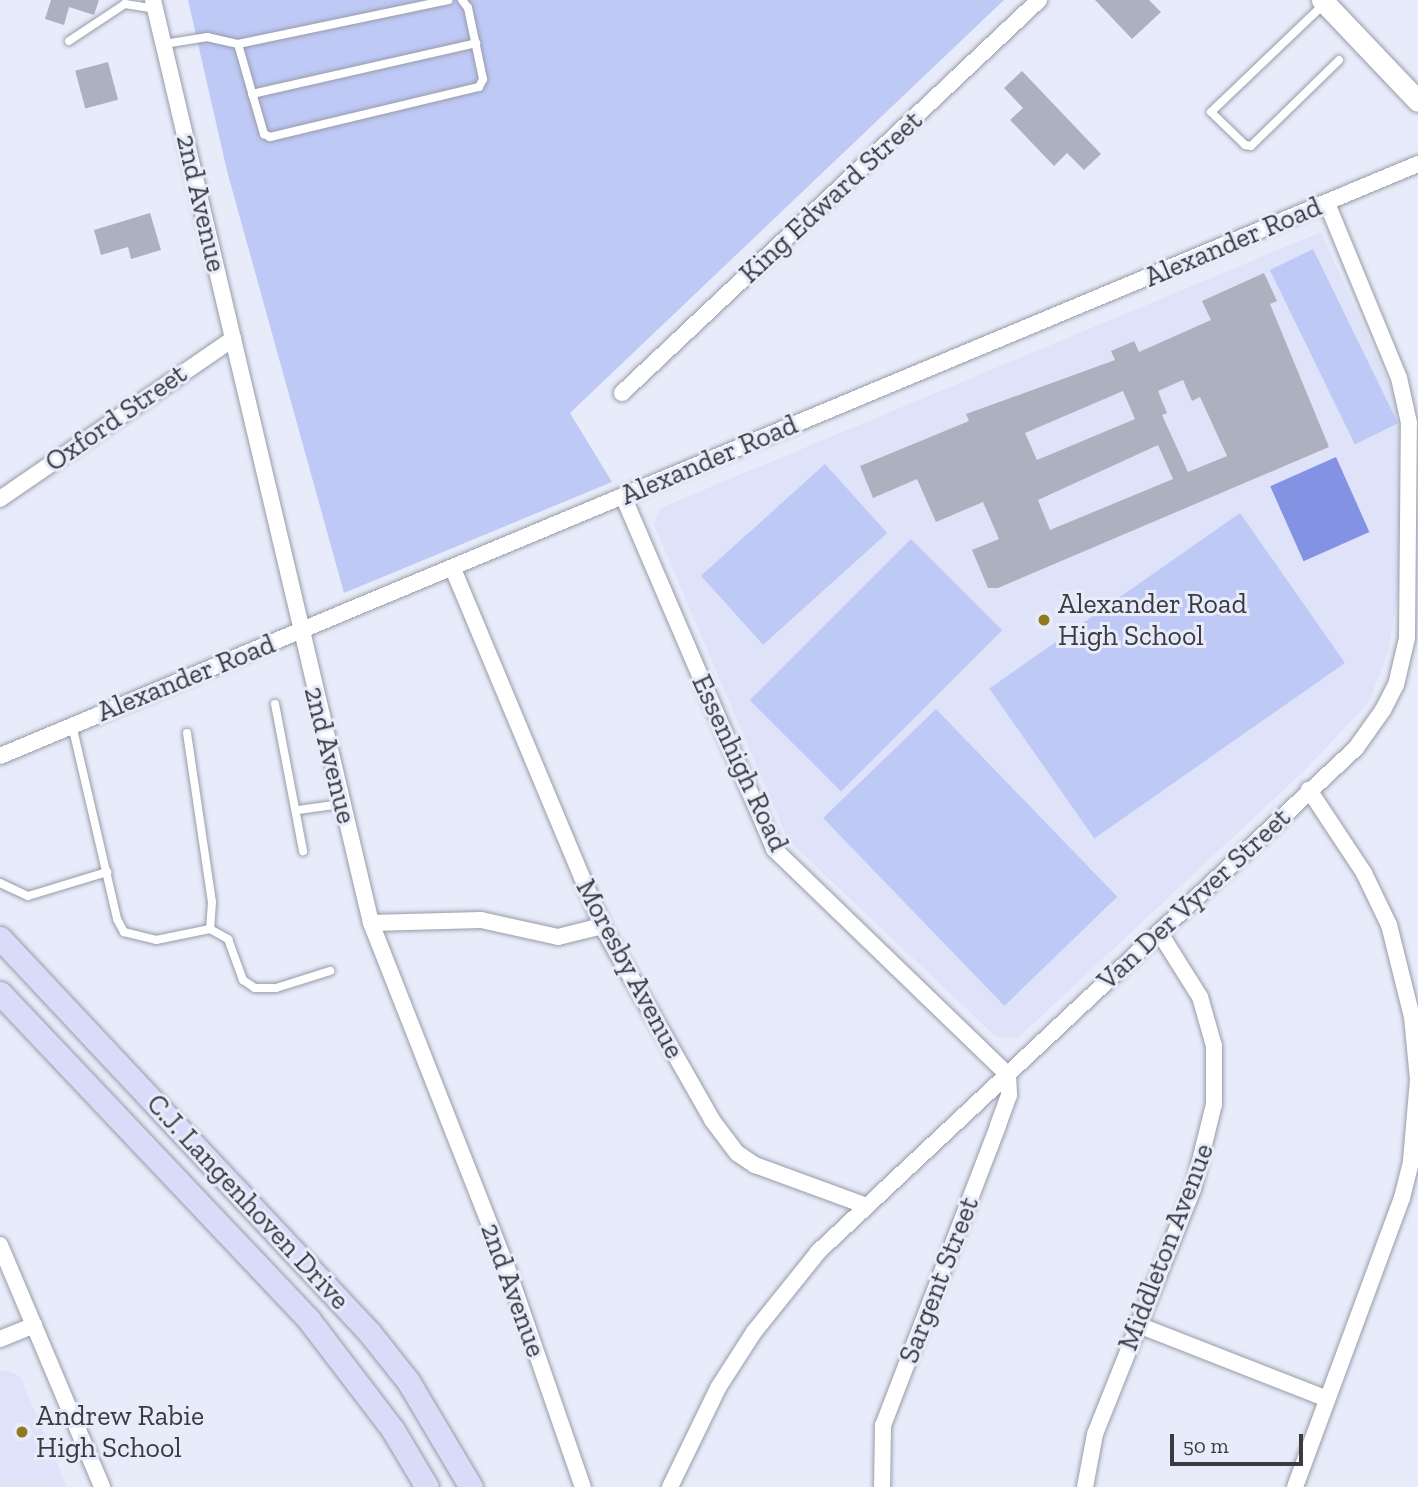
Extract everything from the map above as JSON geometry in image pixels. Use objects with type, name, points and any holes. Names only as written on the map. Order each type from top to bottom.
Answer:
[{"type":"main road","name":"C.J. Langenhoven Drive","points":[[0,938],[369,1332],[408,1381],[471,1487]]},
{"type":"main road","name":"C.J. Langenhoven Drive","points":[[0,993],[309,1320],[393,1430],[427,1487]]},
{"type":"street","name":"King Edward Street","points":[[622,393],[1039,0]]},
{"type":"street","points":[[1324,1],[1418,101]]},
{"type":"street","name":"2nd Avenue","points":[[154,5],[370,923],[507,1268],[583,1487]]},
{"type":"street","name":"Alexander Road","points":[[0,756],[1418,164]]},
{"type":"street","name":"Van Der Vyver Street","points":[[670,1487],[701,1415],[754,1332],[818,1252],[1356,748],[1390,697],[1405,648],[1409,591],[1409,423],[1405,397],[1327,203]]},
{"type":"street","name":"Oxford Street","points":[[0,499],[233,339]]},
{"type":"street","name":"Essenhigh Road","points":[[623,496],[774,849],[1008,1075]]},
{"type":"street","name":"Moresby Avenue","points":[[453,569],[602,926],[712,1120],[737,1153],[772,1172],[867,1206]]},
{"type":"street","points":[[1295,1487],[1402,1198],[1411,1161],[1418,1080],[1412,1017],[1388,925],[1364,873],[1309,790]]},
{"type":"street","points":[[370,923],[481,920],[558,937],[602,926]]},
{"type":"street","name":"Middleton Avenue","points":[[1085,1487],[1095,1434],[1136,1324],[1193,1189],[1214,1104],[1214,1046],[1200,997],[1159,932]]},
{"type":"street","name":"Sargent Street","points":[[881,1487],[883,1425],[998,1126],[1009,1095],[1008,1075]]},
{"type":"street","points":[[0,1245],[102,1487]]},
{"type":"street","points":[[1136,1324],[1327,1399]]},
{"type":"street","points":[[0,1339],[34,1325]]},
{"type":"lane","points":[[164,44],[207,37],[238,44],[448,0]]},
{"type":"lane","points":[[238,44],[264,134],[284,134],[479,87],[483,79],[468,8],[462,0]]},
{"type":"lane","points":[[1324,1],[1211,112],[1245,145],[1251,146],[1339,60]]},
{"type":"lane","points":[[69,41],[114,4],[154,5]]},
{"type":"lane","points":[[252,94],[475,43]]},
{"type":"lane","points":[[275,704],[298,810],[303,851]]},
{"type":"lane","points":[[72,725],[117,919],[124,932],[156,940],[210,929],[228,939],[243,981],[255,988],[276,988],[330,971]]},
{"type":"lane","points":[[187,733],[212,902],[210,929]]},
{"type":"lane","points":[[298,810],[342,804]]},
{"type":"lane","points":[[0,883],[28,896],[107,873]]},
{"type":"shaded area","points":[[188,0],[1004,0],[570,413],[612,482],[344,593],[227,171]]},
{"type":"shaded area","name":"Alexander Road High School","points":[[1321,232],[1399,406],[1399,587],[1388,653],[1369,702],[1306,769],[1018,1038],[996,1037],[788,840],[654,525],[660,508]]},
{"type":"shaded area","points":[[1313,249],[1398,423],[1355,444],[1270,270]]},
{"type":"shaded area","points":[[825,464],[887,533],[763,645],[701,576]]},
{"type":"shaded area","points":[[1240,513],[1345,663],[1094,838],[989,689]]},
{"type":"shaded area","points":[[911,539],[1002,630],[841,791],[750,700]]},
{"type":"shaded area","points":[[936,709],[1117,897],[1004,1006],[823,818]]},
{"type":"shaded area","name":"Andrew Rabie High School","points":[[5,1370],[20,1376],[67,1487],[0,1487],[0,1372]]},
{"type":"water","points":[[1336,457],[1369,532],[1304,561],[1270,486]]},
{"type":"building","points":[[51,0],[99,0],[94,15],[69,7],[64,25],[45,19]]},
{"type":"building","points":[[1095,0],[1149,0],[1161,12],[1132,39]]},
{"type":"building","points":[[108,62],[118,100],[85,108],[75,71]]},
{"type":"building","points":[[1022,71],[1101,154],[1084,170],[1067,153],[1054,166],[1010,120],[1023,108],[1004,88]]},
{"type":"building","points":[[150,213],[161,250],[131,259],[128,247],[101,255],[94,230]]},
{"type":"building","points":[[1264,273],[1277,301],[1270,304],[1329,447],[998,588],[988,588],[972,550],[999,539],[983,502],[936,522],[917,479],[873,498],[860,466],[969,421],[966,414],[1115,360],[1111,351],[1134,341],[1139,352],[1211,320],[1202,301]],"holes":[[[1183,380],[1192,401],[1200,397],[1227,456],[1188,472],[1162,415],[1167,413],[1158,391]],[[1123,391],[1135,419],[1037,460],[1025,433]],[[1158,445],[1173,479],[1050,530],[1038,500]]]},
{"type":"place","name":"Alexander Road High School","points":[[1044,620]]},
{"type":"place","name":"Andrew Rabie High School","points":[[22,1432]]}]
